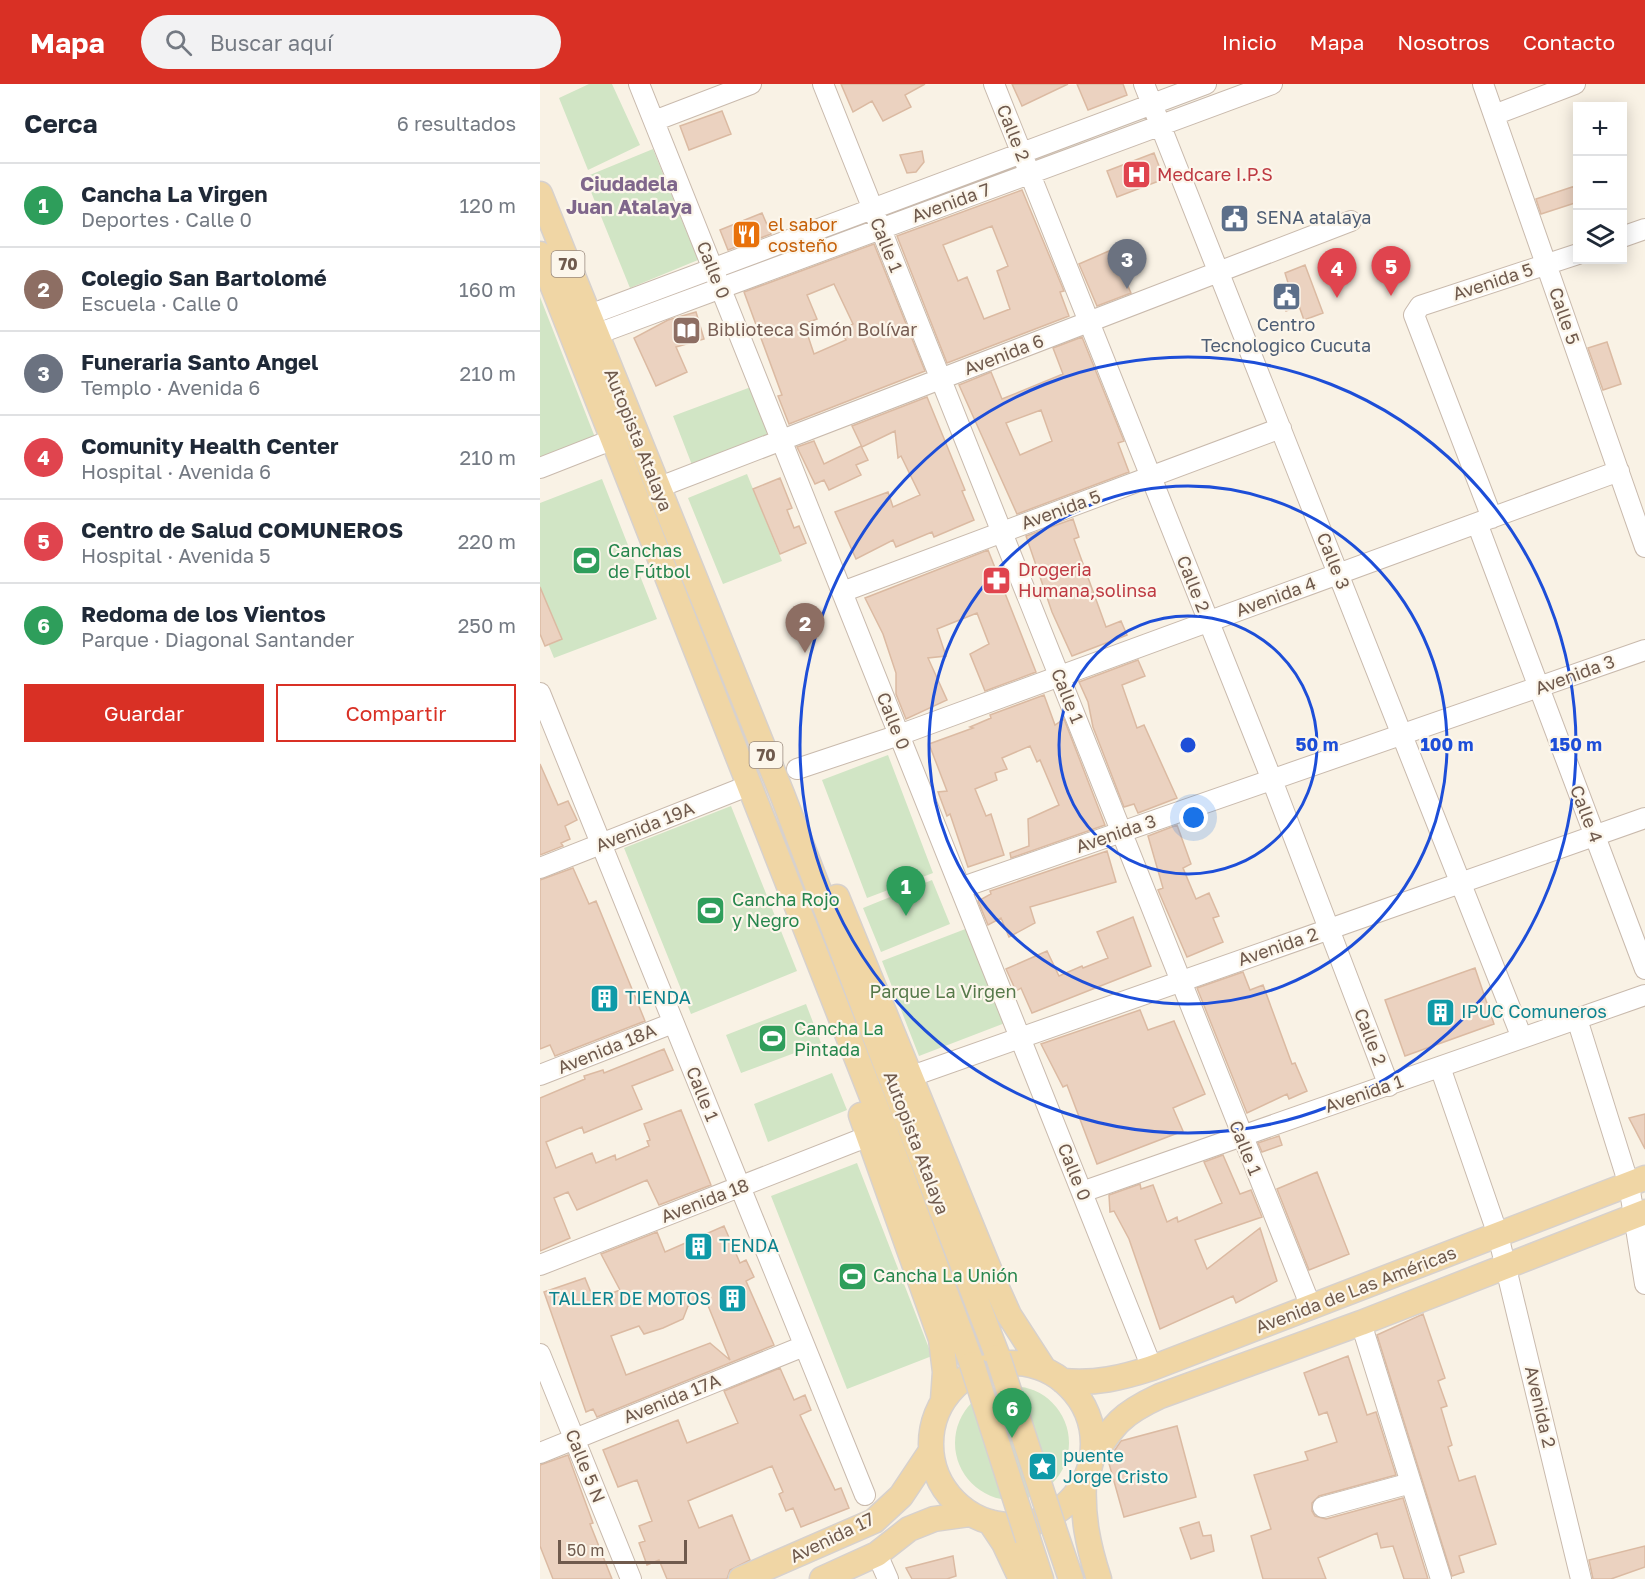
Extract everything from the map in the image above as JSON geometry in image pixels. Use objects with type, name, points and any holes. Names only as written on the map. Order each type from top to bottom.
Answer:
[{"type":"main road","name":"Autopista Atalaya","points":[[540,194],[797,832],[998,1357],[1071,1579]]},
{"type":"main road","name":"Autopista Atalaya","points":[[540,254],[750,784],[972,1364],[1041,1579]]},
{"type":"main road","points":[[767,829],[769,868],[869,1136],[941,1339],[945,1372],[943,1400],[933,1425],[931,1451],[937,1476],[951,1498],[980,1518],[1004,1543],[1021,1579]]},
{"type":"main road","points":[[797,832],[842,905],[1005,1306],[1053,1375],[1078,1397],[1088,1417],[1092,1438],[1082,1510],[1087,1542],[1099,1579]]},
{"type":"main road","name":"Avenida de Las Américas","points":[[1053,1375],[1092,1383],[1118,1379],[1637,1181]]},
{"type":"main road","name":"Avenida de Las Américas","points":[[1088,1470],[1112,1427],[1130,1410],[1186,1386],[1360,1323],[1639,1214]]},
{"type":"main road","points":[[943,1400],[962,1380],[987,1366],[1006,1363],[1025,1364],[1053,1375]]},
{"type":"main road","name":"Avenida 17","points":[[741,1579],[874,1521],[901,1496],[931,1451]]},
{"type":"main road","points":[[980,1518],[1012,1526],[1034,1522],[1064,1508],[1088,1470]]},
{"type":"main road","name":"Avenida 17","points":[[822,1579],[877,1554],[909,1529],[934,1519],[980,1518]]},
{"type":"street","name":"Calle 0","points":[[639,84],[1148,1358]]},
{"type":"street","points":[[654,121],[751,84]]},
{"type":"street","name":"Calle 1","points":[[823,84],[879,230],[1122,832],[1241,1138],[1311,1307]]},
{"type":"street","name":"Calle 2","points":[[994,84],[1272,780],[1389,1086]]},
{"type":"street","name":"Calle 3","points":[[1144,84],[1522,1038]]},
{"type":"street","name":"Avenida 7","points":[[592,325],[712,268],[1206,84]]},
{"type":"street","name":"Avenida 7","points":[[592,325],[721,289],[1272,84]]},
{"type":"street","name":"Calle 5","points":[[1483,84],[1619,471],[1638,506],[1645,547]]},
{"type":"street","points":[[1494,115],[1575,84]]},
{"type":"street","name":"Avenida 6","points":[[657,488],[1352,221]]},
{"type":"street","points":[[1627,236],[1645,229]]},
{"type":"street","name":"Avenida 5","points":[[1414,315],[1420,306],[1573,256]]},
{"type":"street","name":"Calle 4","points":[[1414,315],[1485,520],[1538,689],[1645,969]]},
{"type":"street","name":"Avenida 5","points":[[842,592],[1281,428]]},
{"type":"street","points":[[540,468],[614,439]]},
{"type":"street","name":"Avenida 4","points":[[797,769],[1059,677],[1619,471]]},
{"type":"street","name":"Avenida 3","points":[[960,888],[1645,650]]},
{"type":"street","name":"Calle 1","points":[[540,693],[865,1495]]},
{"type":"street","name":"Avenida 19A","points":[[540,868],[750,784]]},
{"type":"street","name":"Avenida 2","points":[[912,1076],[1645,818]]},
{"type":"street","name":"Avenida 1","points":[[1082,1192],[1645,995]]},
{"type":"street","points":[[1578,1019],[1637,1181],[1645,1284]]},
{"type":"street","name":"Avenida 18A","points":[[540,1075],[673,1023]]},
{"type":"street","name":"Avenida 2","points":[[1440,1067],[1498,1235],[1581,1579]]},
{"type":"street","name":"Avenida 18","points":[[540,1265],[869,1136]]},
{"type":"street","points":[[1360,1323],[1441,1579]]},
{"type":"street","name":"Avenida 17A","points":[[540,1453],[804,1346]]},
{"type":"street","name":"Calle 5 N","points":[[540,1354],[631,1579]]},
{"type":"street","points":[[1323,1507],[1411,1483]]},
{"type":"street","points":[[877,1554],[888,1579]]},
{"type":"green space","points":[[589,84],[612,84],[640,145],[588,170],[559,98]]},
{"type":"green space","points":[[653,149],[698,260],[630,288],[585,177]]},
{"type":"green space","points":[[540,297],[598,445],[540,466]]},
{"type":"green space","points":[[751,387],[772,437],[692,465],[673,416]]},
{"type":"green space","points":[[747,474],[782,561],[723,584],[688,498]]},
{"type":"green space","name":"Canchas de Fútbol","points":[[602,479],[657,619],[554,658],[540,624],[540,503]]},
{"type":"green space","points":[[888,755],[933,873],[867,898],[822,780]]},
{"type":"green space","name":"Cancha Rojo y Negro","points":[[731,806],[797,971],[691,1014],[624,848]]},
{"type":"green space","points":[[932,880],[950,924],[881,952],[863,908]]},
{"type":"green space","name":"Parque La Virgen","points":[[968,928],[1005,1023],[919,1056],[882,961]]},
{"type":"green space","name":"Cancha La Pintada","points":[[806,1004],[821,1043],[741,1073],[726,1035]]},
{"type":"green space","name":"Cancha La Pintada","points":[[832,1073],[847,1110],[768,1142],[754,1104]]},
{"type":"green space","name":"Cancha La Unión","points":[[857,1163],[932,1356],[847,1389],[771,1196]]},
{"type":"green space","points":[[1012,1386],[1034,1390],[1052,1403],[1065,1421],[1069,1443],[1065,1465],[1052,1483],[1034,1496],[1012,1500],[990,1496],[972,1483],[959,1465],[955,1443],[959,1421],[972,1403],[990,1390]]},
{"type":"building","points":[[841,84],[925,84],[905,95],[911,107],[883,121],[872,101],[853,112]]},
{"type":"building","points":[[1012,84],[1068,84],[1022,106]]},
{"type":"building","points":[[1077,84],[1123,84],[1127,95],[1088,110]]},
{"type":"building","points":[[722,111],[731,134],[689,150],[680,126]]},
{"type":"building","points":[[922,151],[924,162],[916,172],[907,173],[900,155]]},
{"type":"building","name":"Medcare I.P.S","points":[[1154,153],[1164,179],[1117,197],[1107,171]]},
{"type":"building","points":[[1573,187],[1573,204],[1541,214],[1536,199]]},
{"type":"building","points":[[1022,190],[1064,291],[1060,292],[1069,316],[947,363],[897,236]],"holes":[[[992,226],[1008,266],[997,271],[1010,309],[984,319],[967,277],[958,281],[943,245]]]},
{"type":"building","name":"el sabor costeño","points":[[762,213],[771,234],[728,250],[720,230]]},
{"type":"building","points":[[874,244],[925,371],[789,424],[778,396],[782,395],[744,292]],"holes":[[[834,284],[853,324],[840,331],[846,340],[814,354],[804,324],[817,319],[807,295]]]},
{"type":"building","points":[[1125,244],[1136,269],[1123,275],[1131,293],[1097,306],[1079,264]]},
{"type":"building","points":[[1305,265],[1323,313],[1304,320],[1299,306],[1286,311],[1278,290],[1289,286],[1285,273]]},
{"type":"building","points":[[696,312],[704,339],[676,347],[687,372],[656,386],[634,338],[668,320]]},
{"type":"building","points":[[1082,337],[1124,441],[1118,443],[1129,472],[1017,514],[959,385],[991,372],[1002,399],[1063,374],[1053,348]],"holes":[[[1041,410],[1052,441],[1020,455],[1006,423]]]},
{"type":"building","points":[[1607,342],[1621,384],[1603,390],[1588,348]]},
{"type":"building","points":[[927,397],[965,490],[962,491],[974,520],[934,537],[932,532],[896,547],[893,540],[856,559],[835,512],[888,492],[893,507],[920,495],[901,456],[898,458],[895,431],[862,447],[852,426]]},
{"type":"building","points":[[814,441],[824,464],[861,446],[868,460],[856,465],[861,475],[829,490],[824,480],[815,484],[797,447]]},
{"type":"building","points":[[780,478],[792,508],[787,510],[794,528],[799,526],[806,543],[780,554],[753,489]]},
{"type":"building","points":[[1073,519],[1079,537],[1074,539],[1106,627],[1121,621],[1127,635],[1072,656],[1052,612],[1026,536]]},
{"type":"building","points":[[988,550],[1036,672],[985,691],[970,654],[989,644],[977,613],[937,629],[946,656],[928,658],[947,700],[906,719],[896,694],[896,673],[883,634],[865,598]]},
{"type":"building","points":[[540,587],[562,639],[545,646],[540,634]]},
{"type":"building","points":[[1138,660],[1145,676],[1122,685],[1137,728],[1144,725],[1177,798],[1138,813],[1134,804],[1124,807],[1093,727],[1088,702],[1079,682]]},
{"type":"building","points":[[1044,695],[1055,725],[1064,719],[1105,825],[1011,858],[1010,853],[1029,846],[1028,819],[1059,805],[1040,760],[1037,762],[1030,746],[1002,758],[1007,769],[995,773],[997,780],[975,789],[986,816],[991,814],[1004,855],[968,867],[950,814],[947,816],[938,792],[947,791],[929,744],[973,728],[970,727],[991,718],[990,715]]},
{"type":"building","points":[[540,764],[558,805],[568,801],[577,820],[565,826],[570,839],[561,843],[563,846],[540,855]]},
{"type":"building","points":[[1177,825],[1191,864],[1183,868],[1196,899],[1209,893],[1219,916],[1213,918],[1223,942],[1187,957],[1158,890],[1163,888],[1148,836]]},
{"type":"building","points":[[1107,851],[1116,882],[1030,907],[1035,923],[1009,937],[1001,918],[988,925],[978,901],[991,894],[990,891]]},
{"type":"building","points":[[573,868],[589,904],[596,901],[645,1021],[555,1056],[550,1045],[540,1049],[540,880]]},
{"type":"building","points":[[1133,917],[1151,966],[1032,1013],[1021,988],[1016,991],[1006,969],[1047,951],[1059,976],[1108,958],[1097,932]]},
{"type":"building","name":"IPUC Comuneros","points":[[1475,968],[1494,1024],[1405,1056],[1385,1000]]},
{"type":"building","points":[[1243,972],[1250,990],[1263,985],[1292,1064],[1295,1063],[1307,1091],[1289,1099],[1287,1094],[1247,1113],[1197,988]]},
{"type":"building","points":[[1140,1010],[1148,1030],[1174,1021],[1205,1094],[1173,1108],[1183,1131],[1097,1164],[1067,1085],[1063,1087],[1041,1044]]},
{"type":"building","points":[[664,1049],[673,1070],[632,1086],[642,1109],[584,1133],[582,1127],[546,1142],[556,1168],[592,1153],[596,1163],[615,1155],[616,1160],[649,1146],[647,1141],[650,1140],[644,1124],[681,1110],[711,1185],[659,1205],[647,1180],[577,1210],[568,1192],[554,1198],[570,1238],[540,1251],[540,1098],[585,1079],[584,1076],[603,1070],[604,1073]]},
{"type":"building","points":[[1645,1114],[1645,1149],[1629,1118]]},
{"type":"building","points":[[1279,1136],[1282,1145],[1262,1152],[1258,1143]]},
{"type":"building","points":[[1223,1155],[1240,1194],[1251,1190],[1262,1217],[1195,1240],[1207,1269],[1260,1228],[1277,1281],[1236,1303],[1233,1296],[1160,1329],[1129,1239],[1114,1211],[1110,1212],[1109,1195],[1140,1184],[1141,1189],[1153,1185],[1167,1222],[1177,1217],[1178,1222],[1222,1203],[1204,1162]]},
{"type":"building","points":[[1317,1172],[1349,1254],[1309,1270],[1277,1189]]},
{"type":"building","points":[[724,1226],[740,1263],[746,1260],[754,1277],[746,1281],[774,1345],[597,1417],[593,1409],[586,1412],[544,1292],[585,1278],[594,1300],[620,1290],[601,1254],[657,1232],[665,1252]],"holes":[[[705,1298],[730,1360],[710,1343],[626,1375],[611,1336],[639,1326],[644,1334],[663,1328],[683,1319],[688,1306]]]},
{"type":"building","points":[[1423,1314],[1445,1378],[1438,1381],[1447,1406],[1441,1408],[1452,1445],[1448,1447],[1459,1481],[1475,1476],[1496,1544],[1459,1556],[1464,1572],[1452,1576],[1377,1335]]},
{"type":"building","points":[[1348,1356],[1367,1415],[1376,1412],[1396,1475],[1319,1496],[1312,1503],[1312,1511],[1315,1516],[1326,1519],[1403,1498],[1428,1579],[1404,1579],[1393,1546],[1381,1548],[1377,1533],[1318,1558],[1326,1579],[1263,1579],[1251,1536],[1271,1529],[1254,1475],[1308,1460],[1305,1452],[1337,1442],[1327,1412],[1319,1415],[1304,1373]]},
{"type":"building","points":[[780,1368],[794,1400],[805,1395],[811,1410],[800,1415],[835,1490],[841,1488],[849,1508],[801,1527],[793,1508],[786,1511],[779,1494],[783,1492],[772,1466],[688,1501],[699,1528],[732,1515],[750,1560],[730,1570],[727,1579],[667,1579],[659,1560],[647,1565],[639,1543],[645,1541],[639,1526],[652,1521],[637,1480],[618,1487],[603,1450],[678,1420],[687,1443],[738,1423],[724,1391]]},
{"type":"building","points":[[1177,1426],[1196,1497],[1124,1517],[1108,1460],[1121,1441]]},
{"type":"building","points":[[568,1455],[593,1523],[590,1524],[612,1579],[553,1579],[540,1546],[540,1465]]},
{"type":"building","points":[[1199,1522],[1203,1536],[1211,1535],[1214,1551],[1191,1559],[1180,1528]]},
{"type":"building","points":[[1645,1546],[1645,1567],[1611,1579],[1593,1579],[1589,1560]]},
{"type":"building","points":[[953,1556],[956,1576],[947,1579],[912,1579],[906,1568]]},
{"type":"place","name":"Medcare I.P.S","points":[[1136,175]]},
{"type":"place","name":"SENA atalaya","points":[[1235,218]]},
{"type":"place","name":"el sabor costeño","points":[[747,235]]},
{"type":"place","name":"Funeraria Santo Angel","points":[[1127,289]]},
{"type":"place","name":"Centro Tecnologico Cucuta","points":[[1286,296]]},
{"type":"place","name":"Centro de Salud COMUNEROS","points":[[1391,296]]},
{"type":"place","name":"Comunity Health Center","points":[[1337,298]]},
{"type":"place","name":"Biblioteca Simón Bolívar","points":[[686,330]]},
{"type":"place","name":"Canchas de Fútbol","points":[[587,561]]},
{"type":"place","name":"Drogeria Humana,solinsa","points":[[997,580]]},
{"type":"place","name":"Colegio San Bartolomé","points":[[805,653]]},
{"type":"place","name":"Cancha Rojo y Negro","points":[[711,910]]},
{"type":"place","name":"Cancha La Virgen","points":[[906,916]]},
{"type":"place","name":"TIENDA","points":[[604,998]]},
{"type":"place","name":"IPUC Comuneros","points":[[1440,1012]]},
{"type":"place","name":"Cancha La Pintada","points":[[773,1039]]},
{"type":"place","name":"TENDA","points":[[698,1246]]},
{"type":"place","name":"Cancha La Unión","points":[[852,1276]]},
{"type":"place","name":"TALLER DE MOTOS","points":[[732,1299]]},
{"type":"place","name":"Redoma de los Vientos","points":[[1012,1438]]},
{"type":"place","name":"puente Jorge Cristo","points":[[1042,1466]]},
{"type":"district","name":"Ciudadela Juan Atalaya","points":[[629,196]]}]
